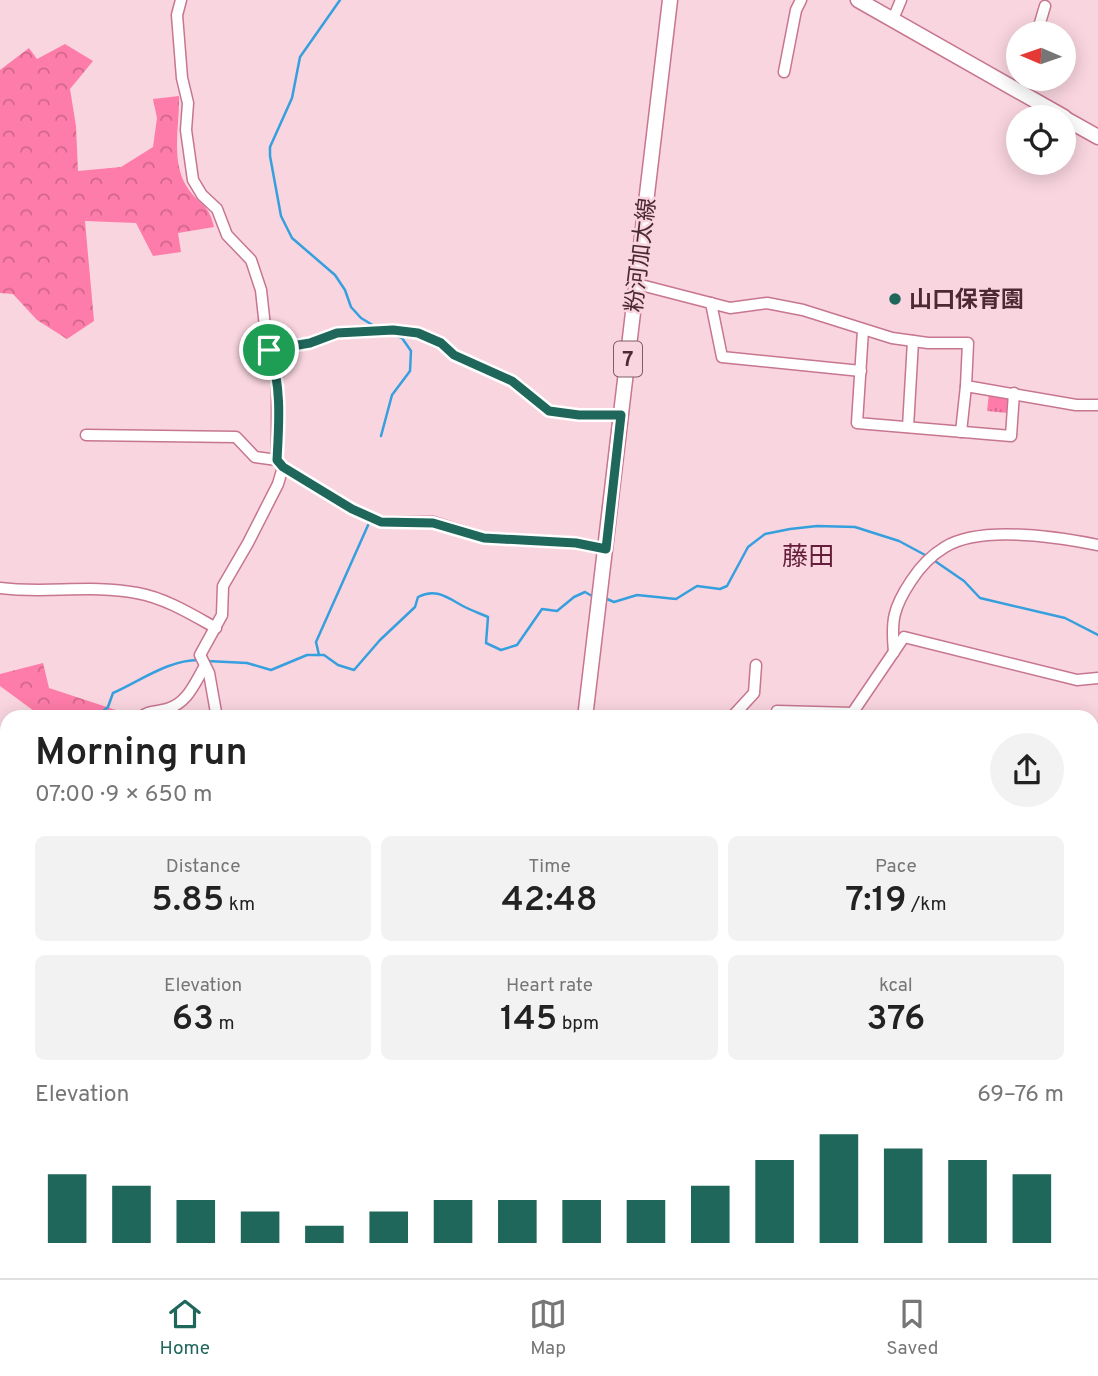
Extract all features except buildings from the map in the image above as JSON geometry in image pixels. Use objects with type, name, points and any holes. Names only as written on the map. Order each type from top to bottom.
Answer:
[{"type":"main road","name":"粉河加太線","points":[[586,710],[670,0]]},
{"type":"main road","points":[[858,0],[1006,78]]},
{"type":"main road","points":[[1028,91],[1048,105]]},
{"type":"main road","points":[[1076,124],[1098,137]]},
{"type":"street","points":[[180,0],[177,15],[181,78],[188,103],[186,130],[193,180],[202,195],[217,209],[227,235],[251,260],[261,290],[277,388],[280,463],[278,484],[223,586],[222,615],[200,655],[216,710]]},
{"type":"street","points":[[784,72],[796,10],[801,0]]},
{"type":"street","points":[[893,19],[901,0]]},
{"type":"street","points":[[1041,21],[1045,6]]},
{"type":"street","points":[[637,284],[730,308],[767,303],[803,310],[863,330],[913,341],[968,343],[961,432]]},
{"type":"street","points":[[711,303],[722,357],[861,371]]},
{"type":"street","points":[[269,350],[310,343],[337,333],[393,330],[418,333],[441,343],[454,355],[512,381],[549,411],[579,415],[621,415]]},
{"type":"street","points":[[863,330],[857,423],[1011,436],[1014,393]]},
{"type":"street","points":[[908,427],[913,341]]},
{"type":"street","points":[[965,386],[1076,405],[1098,405]]},
{"type":"street","points":[[86,435],[236,437],[255,457],[280,463],[352,509],[381,522],[433,523],[484,538],[576,543],[606,549]]},
{"type":"street","points":[[894,652],[892,625],[902,593],[925,562],[947,545],[1009,535],[1063,538],[1098,545]]},
{"type":"street","points":[[0,588],[136,592],[166,601],[216,628]]},
{"type":"street","points":[[854,710],[904,637],[1077,680],[1098,678]]},
{"type":"street","points":[[738,710],[754,693],[756,665]]},
{"type":"street","points":[[164,710],[186,699],[205,666]]},
{"type":"green space","points":[[65,44],[93,61],[70,89],[76,126],[78,171],[121,167],[153,147],[157,118],[153,99],[179,96],[177,154],[182,177],[195,198],[206,208],[214,227],[178,233],[181,252],[153,256],[136,223],[85,221],[94,321],[67,339],[37,320],[13,294],[0,293],[0,70],[29,48],[37,59]]},
{"type":"green space","points":[[989,393],[1011,395],[1008,413],[987,411]]},
{"type":"green space","points":[[43,663],[49,688],[116,710],[33,710],[0,686],[0,674]]},
{"type":"waterway","points":[[340,0],[300,57],[292,98],[270,147],[270,156],[281,216],[292,238],[335,275],[345,290],[351,307],[361,318],[376,327]]},
{"type":"waterway","points":[[381,436],[392,395],[410,371],[411,351],[402,338],[395,335]]},
{"type":"waterway","points":[[319,655],[316,642],[369,523]]},
{"type":"waterway","points":[[607,599],[614,602],[637,595],[676,599],[697,586],[720,589],[727,586],[748,547],[765,534],[790,529],[817,526],[855,527],[899,541],[927,556]]},
{"type":"waterway","points":[[932,559],[964,581],[980,598],[1065,618],[1098,635]]},
{"type":"waterway","points":[[207,661],[247,663],[271,670],[307,655],[324,655],[338,665],[354,670],[380,640],[415,607],[418,597],[430,593],[446,597],[488,617],[486,643],[501,650],[517,645],[542,609],[557,611],[585,592],[592,596]]},
{"type":"waterway","points":[[104,710],[113,693],[166,667],[200,660]]},
{"type":"place","name":"山口保育園","points":[[895,299]]},
{"type":"district","name":"藤田","points":[[808,556]]},
{"type":"route","points":[[393,330],[418,333],[441,343],[454,355],[477,367],[512,381],[549,411],[579,415],[621,415],[606,549],[576,543],[484,538],[433,523],[381,522],[352,509],[283,467],[277,460],[277,388],[269,350],[310,343],[337,333],[393,330]]}]
